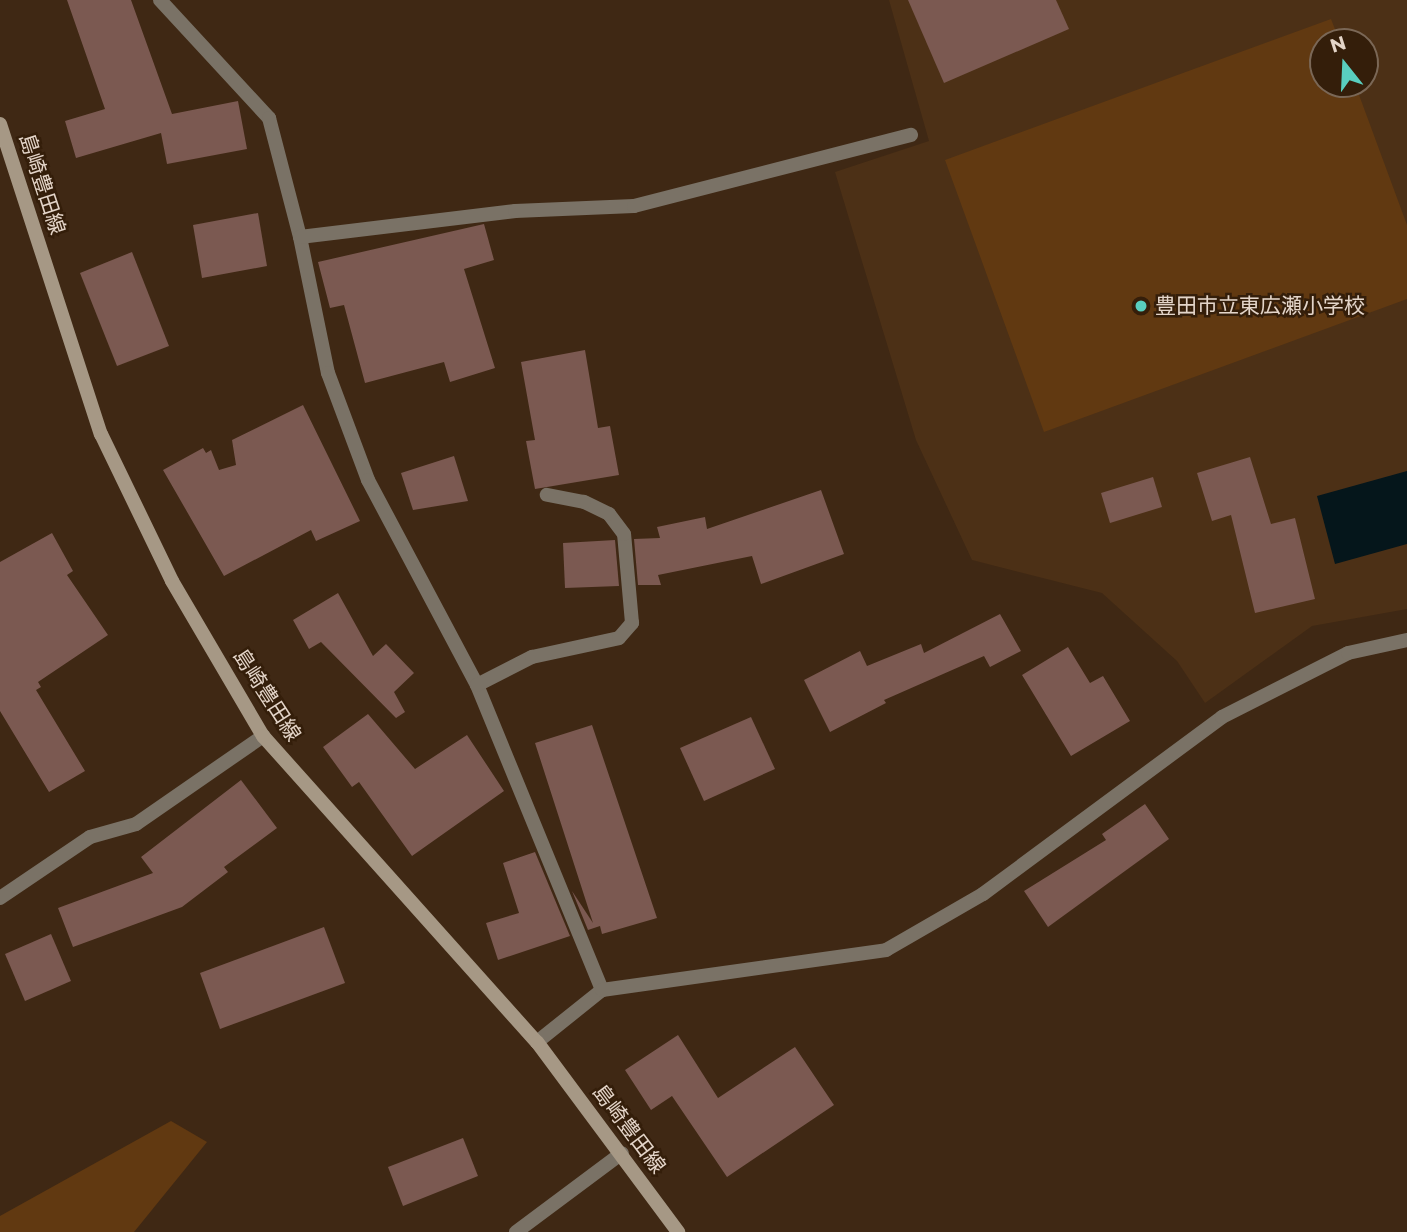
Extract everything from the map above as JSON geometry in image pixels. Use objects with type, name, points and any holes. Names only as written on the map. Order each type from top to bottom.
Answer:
[{"type":"main road","name":"島崎豊田線","points":[[0,124],[101,435],[172,580],[264,736],[537,1042],[622,1153],[678,1232]]},
{"type":"street","points":[[160,0],[269,118],[300,237],[328,373],[368,480],[477,685],[602,990]]},
{"type":"street","points":[[300,237],[516,211],[634,206],[911,135]]},
{"type":"street","points":[[477,685],[532,657],[620,638],[632,623],[624,534],[609,514],[584,502],[547,495]]},
{"type":"street","points":[[537,1042],[602,990],[886,950],[983,894],[1222,717],[1348,653],[1407,640]]},
{"type":"street","points":[[2,891],[90,837],[136,824],[264,736]]},
{"type":"street","points":[[516,1232],[622,1153]]},
{"type":"shaded area","name":"豊田市立東広瀬小学校","points":[[889,0],[1407,0],[1407,609],[1312,626],[1205,703],[1177,661],[1102,593],[972,560],[916,440],[835,172],[929,141]]},
{"type":"shaded area","points":[[1331,19],[1335,28],[1309,28],[1309,98],[1360,98],[1407,225],[1407,299],[1044,432],[945,160]]},
{"type":"shaded area","points":[[1407,471],[1407,544],[1335,564],[1317,496]]},
{"type":"shaded area","points":[[171,1121],[207,1142],[134,1232],[0,1232],[0,1216]]},
{"type":"building","points":[[67,0],[131,0],[172,114],[238,101],[247,149],[167,164],[161,133],[76,158],[65,121],[105,109]]},
{"type":"building","points":[[908,0],[1056,0],[1069,29],[944,83]]},
{"type":"building","points":[[258,213],[267,266],[202,278],[193,225]]},
{"type":"building","points":[[484,224],[494,260],[464,269],[495,368],[450,382],[444,362],[365,383],[344,305],[330,308],[318,262]]},
{"type":"building","points":[[132,252],[169,346],[117,366],[80,273]]},
{"type":"building","points":[[585,350],[598,428],[610,426],[619,475],[535,489],[526,441],[535,440],[521,362]]},
{"type":"building","points":[[303,405],[360,521],[316,541],[311,530],[224,576],[163,470],[203,448],[206,453],[211,450],[219,470],[236,465],[232,440]]},
{"type":"building","points":[[454,456],[468,501],[413,510],[401,473]]},
{"type":"building","points":[[1250,457],[1271,524],[1295,518],[1315,599],[1255,613],[1231,515],[1212,521],[1197,473]]},
{"type":"building","points":[[1153,477],[1162,507],[1110,523],[1101,493]]},
{"type":"building","points":[[821,490],[844,554],[761,584],[752,556],[658,575],[661,585],[638,585],[634,539],[660,538],[657,527],[705,517],[707,529]]},
{"type":"building","points":[[52,533],[73,571],[67,575],[108,635],[38,682],[41,687],[36,690],[85,771],[49,792],[0,711],[0,562]]},
{"type":"building","points":[[615,540],[619,586],[565,588],[563,543]]},
{"type":"building","points":[[338,593],[373,656],[386,644],[414,673],[394,692],[405,712],[396,718],[321,642],[309,649],[293,620]]},
{"type":"building","points":[[1000,614],[1021,651],[990,667],[984,656],[884,700],[886,703],[830,732],[804,680],[860,651],[867,666],[921,644],[924,653]]},
{"type":"building","points":[[1068,647],[1090,683],[1103,676],[1130,721],[1071,756],[1022,675]]},
{"type":"building","points":[[368,714],[415,769],[467,735],[504,791],[412,856],[359,782],[352,787],[323,747]]},
{"type":"building","points":[[751,717],[775,769],[704,801],[680,748]]},
{"type":"building","points":[[592,725],[657,918],[602,934],[600,926],[588,930],[572,891],[593,923],[535,743]]},
{"type":"building","points":[[241,780],[277,828],[224,867],[228,872],[182,907],[73,947],[58,908],[153,873],[141,857]]},
{"type":"building","points":[[1145,804],[1169,839],[1048,927],[1024,891],[1106,840],[1102,834]]},
{"type":"building","points":[[535,852],[570,936],[498,960],[486,923],[519,913],[503,863]]},
{"type":"building","points":[[324,927],[345,983],[220,1029],[200,973]]},
{"type":"building","points":[[51,934],[71,981],[25,1001],[5,954]]},
{"type":"building","points":[[678,1035],[718,1098],[795,1047],[834,1105],[727,1177],[672,1096],[651,1110],[625,1070]]},
{"type":"building","points":[[463,1138],[478,1176],[403,1206],[388,1167]]},
{"type":"place","name":"豊田市立東広瀬小学校","points":[[1141,306]]}]
